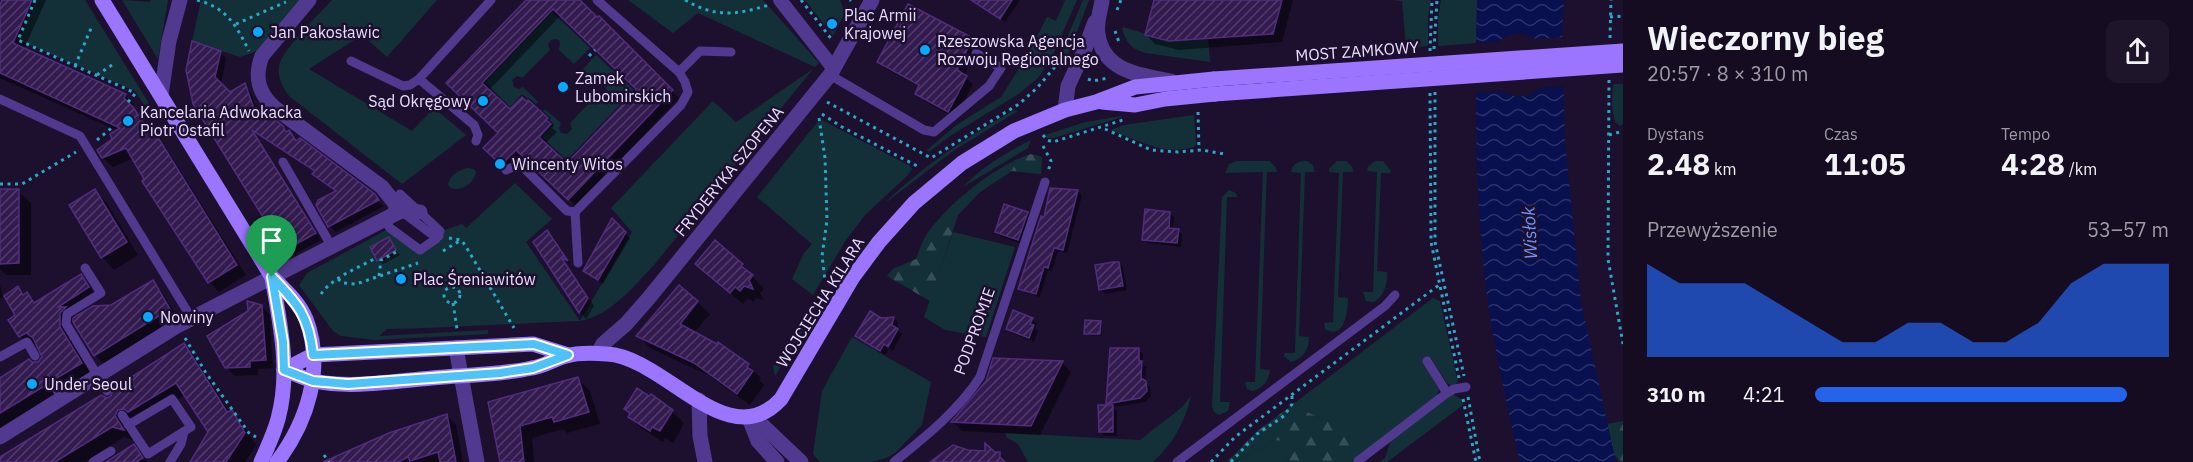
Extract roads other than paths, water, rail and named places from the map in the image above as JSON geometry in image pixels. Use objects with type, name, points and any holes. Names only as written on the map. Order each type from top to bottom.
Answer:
[{"type":"main road","points":[[102,0],[272,277],[294,299],[306,319],[313,368],[311,394],[300,424],[277,462]]},
{"type":"main road","name":"MOST ZAMKOWY","points":[[1096,102],[1135,105],[1187,96],[1215,87],[1623,51]]},
{"type":"main road","name":"MOST ZAMKOWY","points":[[1065,110],[1096,102],[1135,87],[1176,82],[1215,87],[1623,65]]},
{"type":"main road","name":"WOJCIECHA KILARA","points":[[749,418],[766,412],[781,399],[853,278],[879,242],[914,203],[962,163],[1014,131],[1065,110]]},
{"type":"main road","points":[[261,462],[278,418],[284,370],[283,342],[272,277]]},
{"type":"main road","points":[[284,370],[456,348],[534,344],[568,355]]},
{"type":"main road","points":[[284,370],[313,368],[348,384],[533,368],[568,355],[598,353],[626,357],[651,369],[730,417],[749,418]]},
{"type":"street","points":[[161,95],[169,41],[180,0]]},
{"type":"street","points":[[309,0],[268,47],[258,67],[259,86],[268,102],[382,187],[396,209]]},
{"type":"street","name":"FRYDERYKA SZOPENA","points":[[598,353],[603,344],[626,324],[648,299],[832,72],[872,0]]},
{"type":"street","points":[[781,1],[832,72]]},
{"type":"street","points":[[1102,1],[1097,33],[1101,49],[1107,58],[1127,71],[1176,82]]},
{"type":"street","points":[[1065,110],[1068,86],[1084,51],[1102,1]]},
{"type":"street","points":[[0,437],[177,326],[294,268],[396,209],[420,212]]},
{"type":"street","points":[[456,348],[477,462]]},
{"type":"street","points":[[699,400],[700,436],[705,462]]},
{"type":"street","points":[[749,418],[758,441],[777,462]]},
{"type":"street","points":[[749,418],[762,425],[801,462]]},
{"type":"lane","points":[[351,61],[403,86],[410,85],[420,79],[491,0]]},
{"type":"lane","points":[[578,263],[575,212],[681,105],[688,92],[679,72],[597,0]]},
{"type":"lane","points":[[679,72],[700,51],[731,52]]},
{"type":"lane","points":[[832,72],[924,130],[934,132],[989,86],[1001,68],[976,53]]},
{"type":"lane","points":[[420,79],[474,125],[478,135],[476,141]]},
{"type":"lane","points":[[0,99],[80,136],[192,319]]},
{"type":"lane","points":[[283,162],[332,247]]},
{"type":"lane","points":[[506,170],[520,164],[567,211],[575,212]]},
{"type":"lane","name":"PODPROMIE","points":[[894,462],[932,431],[970,392],[980,377],[1045,182]]},
{"type":"lane","points":[[420,212],[440,231],[438,236],[436,239],[420,250],[388,225],[396,209],[416,224],[438,236]]},
{"type":"lane","points":[[85,268],[101,293],[67,314],[66,324],[107,391]]},
{"type":"lane","points":[[1177,462],[1384,306],[1395,295]]},
{"type":"lane","points":[[0,357],[27,342],[35,356]]},
{"type":"lane","points":[[1427,361],[1447,393]]},
{"type":"lane","points":[[52,382],[62,398]]},
{"type":"lane","points":[[1358,461],[1447,393],[1463,387]]},
{"type":"lane","points":[[122,415],[128,424],[148,454],[191,427],[172,399],[128,424]]},
{"type":"lane","points":[[170,462],[181,444],[184,432]]},
{"type":"lane","points":[[93,462],[111,451]]},
{"type":"water","name":"Wisłok","points":[[1477,0],[1564,0],[1562,34],[1565,141],[1581,302],[1616,462],[1520,462],[1493,336],[1483,260],[1476,130]]},
{"type":"place","name":"Plac Armii Krajowej","points":[[832,24]]},
{"type":"place","name":"Jan Pakosławic","points":[[258,32]]},
{"type":"place","name":"Rzeszowska Agencja Rozwoju Regionalnego","points":[[925,50]]},
{"type":"place","name":"Zamek Lubomirskich","points":[[563,87]]},
{"type":"place","name":"Sąd Okręgowy","points":[[483,101]]},
{"type":"place","name":"Kancelaria Adwokacka Piotr Ostafil","points":[[128,121]]},
{"type":"place","name":"Wincenty Witos","points":[[500,164]]},
{"type":"place","name":"Plac Śreniawitów","points":[[401,279]]},
{"type":"place","name":"Nowiny","points":[[148,317]]},
{"type":"place","name":"Under Seoul","points":[[32,384]]}]
